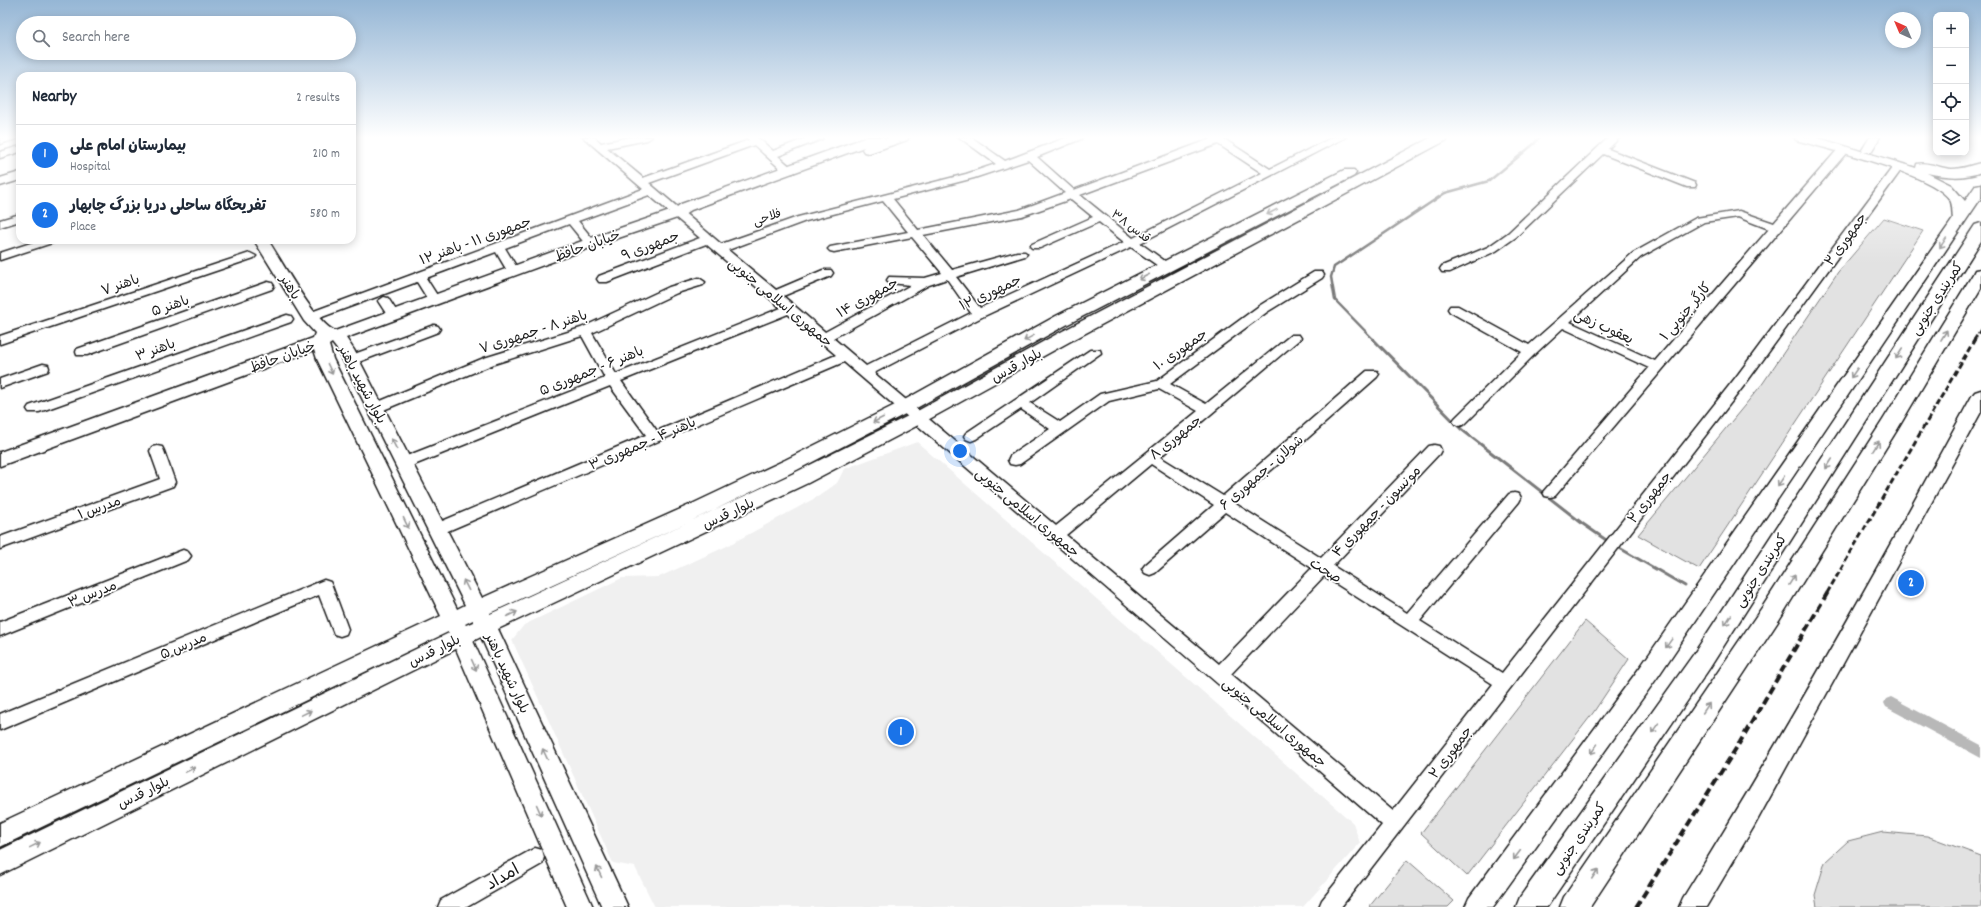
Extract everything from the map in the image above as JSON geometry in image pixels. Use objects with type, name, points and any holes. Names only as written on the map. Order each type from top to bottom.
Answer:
[{"type":"highway","name":"کمربندی جنوبی","points":[[1530,907],[1701,662],[1981,228]]},
{"type":"highway","name":"کمربندی جنوبی","points":[[1574,907],[1746,647],[1771,613],[1890,425],[1981,274]]},
{"type":"main road","name":"خیابان حافظ","points":[[0,459],[326,337],[393,316],[590,243],[678,213],[686,207],[765,179]]},
{"type":"main road","name":"خیابان حافظ","points":[[678,213],[687,214],[784,179]]},
{"type":"main road","name":"بلوار قدس","points":[[0,835],[482,618],[796,471],[1063,338],[1343,179]]},
{"type":"main road","name":"بلوار قدس","points":[[912,413],[1062,320],[1165,266],[1250,231],[1356,179]]},
{"type":"main road","points":[[1933,179],[1951,192],[1957,200],[1960,219]]},
{"type":"main road","points":[[1938,182],[1955,186],[1961,184],[1959,179]]},
{"type":"main road","points":[[1478,907],[1649,672],[1981,188]]},
{"type":"main road","name":"باهنر","points":[[264,244],[310,317],[326,337]]},
{"type":"main road","name":"بلوار شهید باهنر","points":[[326,337],[351,360],[438,529],[482,618],[615,907]]},
{"type":"main road","name":"بلوار شهید باهنر","points":[[326,337],[325,359],[457,629],[580,907]]},
{"type":"main road","points":[[1692,907],[1745,820],[1938,476],[1981,396]]},
{"type":"main road","points":[[396,502],[419,492]]},
{"type":"main road","name":"بلوار قدس","points":[[0,863],[457,629]]},
{"type":"street","name":"جمهوری اسلامی جنوبی","points":[[638,179],[1395,824]]},
{"type":"street","name":"جمهوری ۱۱ - باهنر ۱۲","points":[[310,317],[570,220],[661,179]]},
{"type":"street","name":"فلاحی","points":[[719,249],[802,219],[887,198],[953,179]]},
{"type":"street","name":"قدس ۳۸","points":[[1055,179],[1071,195],[1131,243],[1165,266]]},
{"type":"street","points":[[834,249],[1022,213],[1112,179]]},
{"type":"street","name":"جمهوری ۱۲","points":[[864,372],[978,314],[1131,243],[1257,179]]},
{"type":"street","points":[[1446,269],[1492,248],[1512,235],[1570,179]]},
{"type":"street","points":[[1676,179],[1691,185]]},
{"type":"street","name":"کارگر جنوبی ۱","points":[[1550,492],[1818,179]]},
{"type":"street","name":"جمهوری ۲","points":[[1329,907],[1395,824],[1503,682],[1741,380],[1890,179]]},
{"type":"street","points":[[887,198],[950,276],[978,314]]},
{"type":"street","points":[[1460,421],[1530,351],[1636,255],[1700,220],[1728,214],[1739,214],[1776,228]]},
{"type":"street","points":[[0,224],[16,218]]},
{"type":"street","points":[[1036,246],[1100,218]]},
{"type":"street","points":[[570,220],[590,243]]},
{"type":"street","name":"جمهوری ۹","points":[[603,279],[708,239]]},
{"type":"street","points":[[0,258],[40,244]]},
{"type":"street","points":[[498,247],[513,271]]},
{"type":"street","points":[[893,280],[925,282],[1022,254]]},
{"type":"street","name":"باهنر ۷","points":[[0,340],[250,256]]},
{"type":"street","points":[[774,295],[827,273]]},
{"type":"street","name":"جمهوری ۱۰","points":[[1015,460],[1105,397],[1161,384],[1263,309],[1318,275]]},
{"type":"street","points":[[419,276],[434,300]]},
{"type":"street","name":"باهنر ۸ - جمهوری ۷","points":[[376,408],[489,360],[585,332],[673,290],[699,282]]},
{"type":"street","name":"جمهوری ۱۴","points":[[824,338],[925,282]]},
{"type":"street","name":"باهنر ۵","points":[[82,352],[268,286]]},
{"type":"street","points":[[384,300],[393,316]]},
{"type":"street","name":"باهنر ۶ - جمهوری ۵","points":[[404,463],[790,309]]},
{"type":"street","points":[[1454,309],[1530,351]]},
{"type":"street","name":"باهنر ۳","points":[[34,409],[287,319]]},
{"type":"street","name":"یعقوب زهی","points":[[1561,322],[1657,367]]},
{"type":"street","points":[[351,360],[434,329]]},
{"type":"street","points":[[585,332],[612,379],[654,438]]},
{"type":"street","name":"جمهوری ۸","points":[[1055,535],[1295,338]]},
{"type":"street","points":[[971,436],[1095,353]]},
{"type":"street","name":"باهنر ۴ - جمهوری ۳","points":[[438,529],[846,356]]},
{"type":"street","points":[[0,384],[43,368]]},
{"type":"street","name":"شولان - جمهوری ۶","points":[[1150,569],[1372,374]]},
{"type":"street","points":[[1161,384],[1207,410]]},
{"type":"street","points":[[1020,402],[1060,428]]},
{"type":"street","name":"مونسون - جمهوری ۴","points":[[1219,675],[1434,450]]},
{"type":"street","name":"مدرس ۱","points":[[0,543],[168,482],[157,451]]},
{"type":"street","name":"صحت","points":[[1150,458],[1503,682]]},
{"type":"street","points":[[1409,622],[1514,498]]},
{"type":"street","name":"مدرس ۳","points":[[0,629],[183,556]]},
{"type":"street","name":"مدرس ۵","points":[[0,722],[324,586],[340,629]]},
{"type":"street","name":"امداد","points":[[448,907],[535,857]]},
{"type":"shaded area","points":[[1884,218],[1923,231],[1699,569],[1638,535],[1763,383],[1838,272]]},
{"type":"shaded area","points":[[917,442],[1353,823],[1360,843],[1303,907],[655,907],[635,867],[613,863],[512,640],[524,625],[622,578],[659,577],[725,547],[819,496],[837,483],[844,469]]},
{"type":"shaded area","points":[[1585,621],[1629,659],[1593,713],[1467,876],[1421,833]]},
{"type":"shaded area","points":[[1883,832],[1927,836],[1981,856],[1981,907],[1817,907],[1815,895],[1825,862],[1848,841]]},
{"type":"shaded area","points":[[1407,860],[1454,901],[1448,907],[1369,907]]},
{"type":"waterway","points":[[1374,340],[1335,300],[1331,277],[1334,267],[1445,193],[1491,179]]},
{"type":"waterway","points":[[1373,339],[1461,429],[1583,524],[1609,542]]},
{"type":"waterway","points":[[1616,546],[1685,586]]},
{"type":"waterway","points":[[1891,703],[1981,752]]},
{"type":"railway","points":[[1974,340],[1981,329]]},
{"type":"railway","points":[[1827,593],[1975,339]]},
{"type":"railway","points":[[1636,907],[1740,742],[1828,592]]},
{"type":"place","name":"تفریحگاه ساحلی دریا بزرگ چابهار","points":[[1911,583]]},
{"type":"place","name":"بیمارستان امام علی","points":[[901,732]]}]
